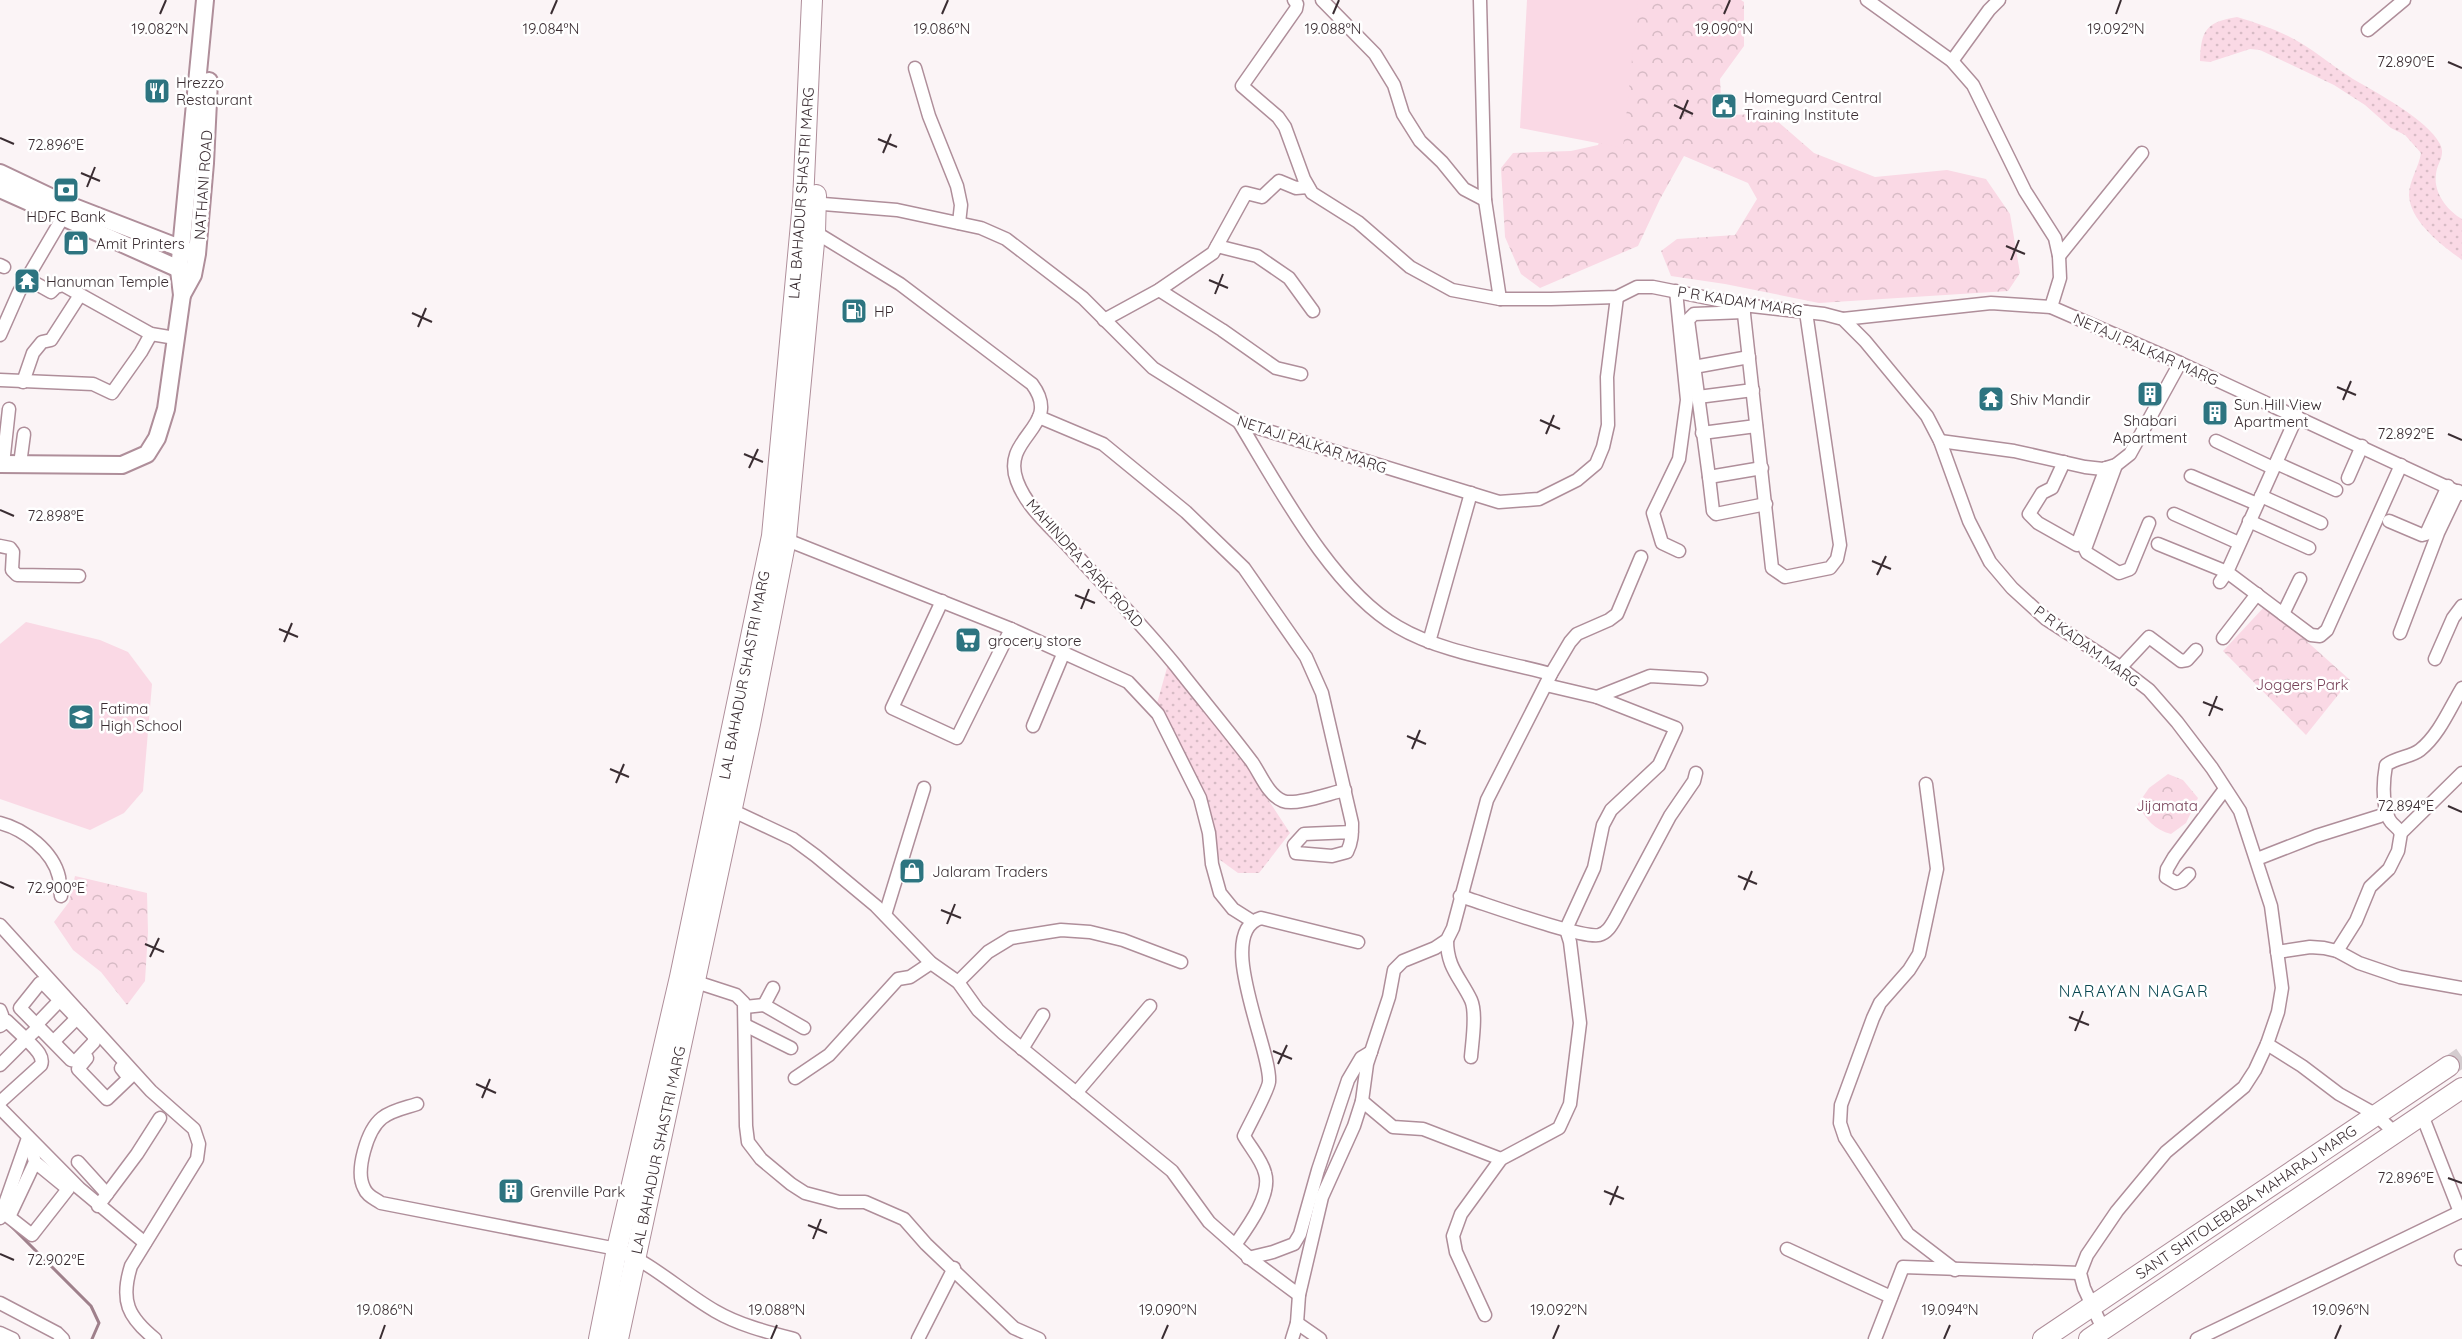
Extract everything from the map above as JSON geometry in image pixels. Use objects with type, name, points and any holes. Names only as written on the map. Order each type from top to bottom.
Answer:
[{"type":"main road","name":"LAL BAHADUR SHASTRI MARG","points":[[795,372],[815,232],[809,202],[812,0]]},
{"type":"main road","name":"LAL BAHADUR SHASTRI MARG","points":[[599,1339],[626,1252],[640,1190],[724,807],[779,537],[795,372],[824,0]]},
{"type":"main road","name":"SANT SHITOLEBABA MAHARAJ MARG","points":[[2043,1339],[2448,1066]]},
{"type":"main road","name":"SANT SHITOLEBABA MAHARAJ MARG","points":[[2096,1334],[2462,1088]]},
{"type":"main road","points":[[2403,1095],[2419,1117]]},
{"type":"main road","name":"LAL BAHADUR SHASTRI MARG","points":[[618,1339],[626,1252]]},
{"type":"street","name":"NATHANI ROAD","points":[[189,252],[205,0]]},
{"type":"street","name":"NATHANI ROAD","points":[[189,252],[206,163],[213,0]]},
{"type":"street","points":[[1104,320],[1160,290],[1213,253],[1246,194],[1262,197],[1279,181],[1296,188],[1308,187],[1285,127],[1278,117],[1242,86],[1296,9],[1297,4],[1294,0]]},
{"type":"street","points":[[1322,0],[1375,54],[1394,85],[1404,114],[1420,141],[1464,189],[1485,200]]},
{"type":"street","points":[[1480,0],[1485,200],[1500,299]]},
{"type":"street","points":[[1867,0],[1952,61],[1973,85],[2025,191],[2055,238],[2060,256],[2060,278],[2051,307]]},
{"type":"street","points":[[1952,61],[1989,10],[1999,0]]},
{"type":"street","points":[[2368,30],[2404,0]]},
{"type":"street","points":[[915,68],[929,116],[957,186],[961,205],[959,223]]},
{"type":"street","points":[[2060,256],[2142,153]]},
{"type":"street","points":[[0,173],[62,202],[189,252],[166,409],[157,438],[147,454],[122,465],[10,462]]},
{"type":"street","name":"P R KADAM MARG","points":[[1308,187],[1312,193],[1358,222],[1410,267],[1452,290],[1500,299],[1617,297],[1637,287],[1676,291],[1743,309],[1806,312],[1843,319],[1865,341],[1927,416],[1940,441],[1969,521],[1990,562],[2012,588],[2046,619],[2149,690],[2177,722],[2225,789],[2240,811],[2271,906],[2282,988],[2278,1012],[2267,1044],[2244,1087],[2166,1152],[2116,1211],[2087,1255],[2080,1273]]},
{"type":"street","points":[[0,189],[186,272]]},
{"type":"street","name":"NETAJI PALKAR MARG","points":[[809,202],[897,210],[981,228],[1006,239],[1083,298],[1153,368],[1239,422],[1499,502],[1539,499],[1577,480],[1596,464],[1608,425],[1607,377],[1617,297]]},
{"type":"street","points":[[0,335],[26,278],[63,217]]},
{"type":"street","points":[[815,232],[900,284],[1032,384],[1041,395],[1039,417],[1103,444],[1186,512],[1244,568],[1306,657],[1322,693],[1345,790],[1352,832]]},
{"type":"street","points":[[147,256],[154,239]]},
{"type":"street","points":[[1217,246],[1257,256],[1289,278],[1314,310]]},
{"type":"street","points":[[26,278],[51,292],[63,285],[150,334],[175,338]]},
{"type":"street","points":[[1160,290],[1276,368],[1301,374]]},
{"type":"street","points":[[1676,291],[1687,400],[1679,459],[1653,513],[1662,543],[1679,551]]},
{"type":"street","points":[[22,382],[33,353],[42,342],[51,340],[80,295]]},
{"type":"street","name":"NETAJI PALKAR MARG","points":[[1843,319],[1991,303],[2051,307],[2297,416],[2456,491]]},
{"type":"street","points":[[1766,504],[1716,514],[1713,511],[1688,320],[1694,314],[1743,309],[1762,468],[1766,504],[1772,567],[1785,577],[1830,568],[1837,558],[1840,545],[1806,312]]},
{"type":"street","points":[[0,380],[93,384],[112,393],[141,352],[150,334]]},
{"type":"street","points":[[1694,367],[1749,357]]},
{"type":"street","points":[[2064,462],[2052,488],[2042,493],[2030,514],[2038,523],[2077,545],[2111,467],[2130,454],[2180,363]]},
{"type":"street","points":[[1698,397],[1753,390]]},
{"type":"street","points":[[9,409],[10,462]]},
{"type":"street","points":[[2223,577],[2297,416]]},
{"type":"street","name":"MAHINDRA PARK ROAD","points":[[1039,417],[1038,423],[1015,454],[1012,467],[1027,501],[1160,646],[1252,763],[1273,794],[1284,801],[1297,801],[1345,790]]},
{"type":"street","points":[[1239,422],[1297,516],[1330,564],[1375,609],[1396,626],[1429,642],[1548,679],[1676,728],[1659,765],[1611,810],[1603,825],[1594,868],[1566,929],[1570,942],[1580,1023],[1570,1104],[1559,1128],[1501,1159],[1461,1214],[1453,1236],[1456,1252],[1485,1315]]},
{"type":"street","points":[[1702,433],[1756,426]]},
{"type":"street","points":[[10,462],[24,434]]},
{"type":"street","points":[[1940,441],[2014,451],[2085,467],[2111,467]]},
{"type":"street","points":[[2216,441],[2336,490]]},
{"type":"street","points":[[2348,478],[2362,447]]},
{"type":"street","points":[[2158,544],[2257,594],[2311,635],[2320,636],[2327,630],[2401,465]]},
{"type":"street","points":[[2111,467],[2085,549],[2086,553],[2119,573],[2124,572],[2130,569],[2149,523]]},
{"type":"street","points":[[1709,477],[1762,468]]},
{"type":"street","points":[[2191,476],[2322,523]]},
{"type":"street","points":[[2389,521],[2422,535],[2426,534],[2456,491]]},
{"type":"street","points":[[2400,633],[2456,491]]},
{"type":"street","points":[[1429,642],[1471,493]]},
{"type":"street","points":[[2174,514],[2239,543]]},
{"type":"street","points":[[2249,521],[2309,548]]},
{"type":"street","points":[[779,537],[1011,628],[1128,682],[1158,714],[1200,798],[1209,833],[1212,864],[1220,893],[1233,909],[1252,921]]},
{"type":"street","points":[[0,546],[10,548],[13,552],[12,570],[17,575],[79,576]]},
{"type":"street","points":[[1471,1057],[1473,1009],[1471,1001],[1452,970],[1447,953],[1447,940],[1453,928],[1487,800],[1548,679],[1570,642],[1577,634],[1617,614],[1641,557]]},
{"type":"street","points":[[2283,614],[2300,579]]},
{"type":"street","points":[[2223,638],[2257,594]]},
{"type":"street","points":[[942,601],[892,708],[957,738],[1011,628]]},
{"type":"street","points":[[2434,659],[2453,618],[2462,606]]},
{"type":"street","points":[[2120,668],[2149,638],[2181,662],[2187,660],[2196,650]]},
{"type":"street","points":[[1033,726],[1064,652]]},
{"type":"street","points":[[1597,697],[1650,676],[1701,679]]},
{"type":"street","points":[[2401,833],[2390,821],[2385,804],[2386,765],[2419,752],[2432,739],[2462,688]]},
{"type":"street","points":[[1460,896],[1566,929],[1598,935],[1609,929],[1670,816],[1694,781],[1696,773]]},
{"type":"street","points":[[2337,951],[2356,921],[2370,887],[2389,868],[2398,851],[2401,833],[2462,773]]},
{"type":"street","points":[[1926,784],[1937,869],[1919,954],[1909,970],[1880,1003],[1841,1105],[1840,1123],[1845,1138],[1908,1234],[1955,1269]]},
{"type":"street","points":[[885,915],[924,788]]},
{"type":"street","points":[[2189,874],[2176,883],[2166,877],[2167,869],[2174,857],[2225,789]]},
{"type":"street","points":[[724,807],[793,839],[816,856],[885,915],[932,963],[958,982],[978,1010],[1022,1049],[1172,1171],[1209,1222],[1248,1258],[1299,1295]]},
{"type":"street","points":[[2257,859],[2316,836],[2380,816]]},
{"type":"street","points":[[0,823],[10,825],[28,836],[48,854],[59,876],[61,896]]},
{"type":"street","points":[[1235,1245],[1258,1208],[1265,1189],[1266,1173],[1244,1136],[1269,1083],[1244,974],[1242,952],[1247,928],[1252,921],[1261,918],[1358,942]]},
{"type":"street","points":[[0,925],[101,1043],[194,1129],[199,1144],[197,1159],[131,1266],[126,1282],[125,1302],[138,1325],[155,1339]]},
{"type":"street","points":[[958,982],[988,952],[1011,938],[1061,930],[1090,932],[1123,940],[1180,962]]},
{"type":"street","points":[[1292,1339],[1297,1323],[1299,1295],[1322,1197],[1354,1126],[1362,1101],[1371,1052],[1397,964],[1435,948],[1447,940]]},
{"type":"street","points":[[2277,952],[2310,947],[2337,951],[2359,963],[2400,977],[2462,988]]},
{"type":"street","points":[[795,1078],[829,1055],[898,979],[910,977],[932,963]]},
{"type":"street","points":[[687,979],[736,994],[744,1003],[747,1134],[748,1142],[761,1159],[805,1193],[839,1202],[865,1202],[904,1219],[926,1244],[1014,1328],[1039,1339]]},
{"type":"street","points":[[62,998],[40,983],[20,1008],[71,1060],[76,1061],[95,1040],[79,1016]]},
{"type":"street","points":[[764,1005],[773,988]]},
{"type":"street","points":[[0,1065],[62,998]]},
{"type":"street","points":[[745,1007],[764,1005],[804,1028]]},
{"type":"street","points":[[1076,1093],[1150,1006]]},
{"type":"street","points":[[0,1010],[2,1015],[0,1018]]},
{"type":"street","points":[[1022,1049],[1043,1015]]},
{"type":"street","points":[[54,1041],[79,1016]]},
{"type":"street","points":[[0,1026],[7,1021],[26,1039],[43,1061],[2,1099],[28,1137],[98,1206],[145,1243]]},
{"type":"street","points":[[745,1025],[791,1048]]},
{"type":"street","points":[[2267,1044],[2302,1066],[2339,1094],[2375,1114],[2395,1132]]},
{"type":"street","points":[[1248,1258],[1294,1244],[1300,1234],[1317,1170],[1348,1080],[1361,1058],[1371,1052]]},
{"type":"street","points":[[1362,1101],[1393,1127],[1423,1129],[1501,1159]]},
{"type":"street","points":[[417,1104],[392,1111],[379,1119],[369,1138],[359,1174],[368,1195],[381,1203],[626,1252],[716,1312],[753,1328],[794,1339]]},
{"type":"street","points":[[2197,1339],[2461,1211],[2419,1117]]},
{"type":"street","points":[[98,1206],[137,1154],[160,1118]]},
{"type":"street","points":[[28,1137],[35,1162],[68,1191],[32,1235],[9,1217],[35,1162]]},
{"type":"street","points":[[1,1214],[28,1137]]},
{"type":"street","points":[[78,1162],[107,1194]]},
{"type":"street","points":[[79,1188],[100,1165]]},
{"type":"street","points":[[1787,1249],[1891,1297]]},
{"type":"street","points":[[1875,1339],[1903,1267],[2080,1273],[2093,1306],[2096,1334]]},
{"type":"street","points":[[918,1339],[954,1269]]},
{"type":"street","points":[[0,1303],[57,1333],[63,1339]]},
{"type":"street","points":[[1297,1323],[1320,1339]]},
{"type":"street","points":[[0,1333],[13,1339]]},
{"type":"green space","points":[[1527,0],[1638,0],[1623,148],[1520,128]]},
{"type":"green space","points":[[1589,0],[1741,0],[1744,2],[1744,46],[1720,79],[1722,115],[1769,114],[1814,153],[1875,177],[1947,170],[1986,179],[2010,214],[2020,273],[2008,291],[1819,303],[1725,284],[1671,276],[1661,251],[1677,239],[1735,235],[1757,199],[1748,183],[1684,156],[1660,199],[1638,246],[1540,288],[1521,274],[1505,237],[1501,168],[1513,153],[1571,151],[1598,145],[1612,110]]},
{"type":"green space","points":[[2237,17],[2296,40],[2353,79],[2401,107],[2434,135],[2442,148],[2436,174],[2439,194],[2447,206],[2462,219],[2462,260],[2429,232],[2415,215],[2409,190],[2421,153],[2405,135],[2391,128],[2365,105],[2334,85],[2260,50],[2250,49],[2210,62],[2200,61],[2202,41],[2208,29],[2219,21]]},
{"type":"green space","name":"Joggers Park","points":[[2266,605],[2350,680],[2306,735],[2223,651]]},
{"type":"green space","points":[[26,622],[100,640],[128,652],[152,684],[143,791],[124,813],[90,830],[0,799],[0,644]]},
{"type":"green space","points":[[1168,664],[1231,743],[1290,833],[1259,873],[1238,873],[1216,857],[1205,792],[1164,713],[1156,707]]},
{"type":"green space","name":"Jijamata","points":[[2168,774],[2183,780],[2198,798],[2186,823],[2171,834],[2151,823],[2138,804],[2149,788]]},
{"type":"green space","points":[[75,876],[147,893],[148,932],[145,981],[127,1005],[101,972],[73,950],[54,922],[69,902]]},
{"type":"waterway","points":[[10,1225],[91,1306],[99,1323],[92,1339]]},
{"type":"tunnel","points":[[2449,1066],[2462,1057]]},
{"type":"place","name":"Hrezzo Restaurant","points":[[157,91]]},
{"type":"place","name":"Homeguard Central Training Institute","points":[[1724,106]]},
{"type":"place","name":"HDFC Bank","points":[[66,190]]},
{"type":"place","name":"Amit Printers","points":[[76,243]]},
{"type":"place","name":"Hanuman Temple","points":[[27,281]]},
{"type":"place","name":"HP","points":[[854,311]]},
{"type":"place","name":"Shabari Apartment","points":[[2150,394]]},
{"type":"place","name":"Shiv Mandir","points":[[1991,399]]},
{"type":"place","name":"Sun Hill View Apartment","points":[[2215,413]]},
{"type":"place","name":"grocery store","points":[[968,640]]},
{"type":"place","name":"Fatima High School","points":[[81,717]]},
{"type":"place","name":"Jalaram Traders","points":[[912,871]]},
{"type":"place","name":"Grenville Park","points":[[511,1191]]},
{"type":"district","name":"NARAYAN NAGAR","points":[[2134,991]]}]
